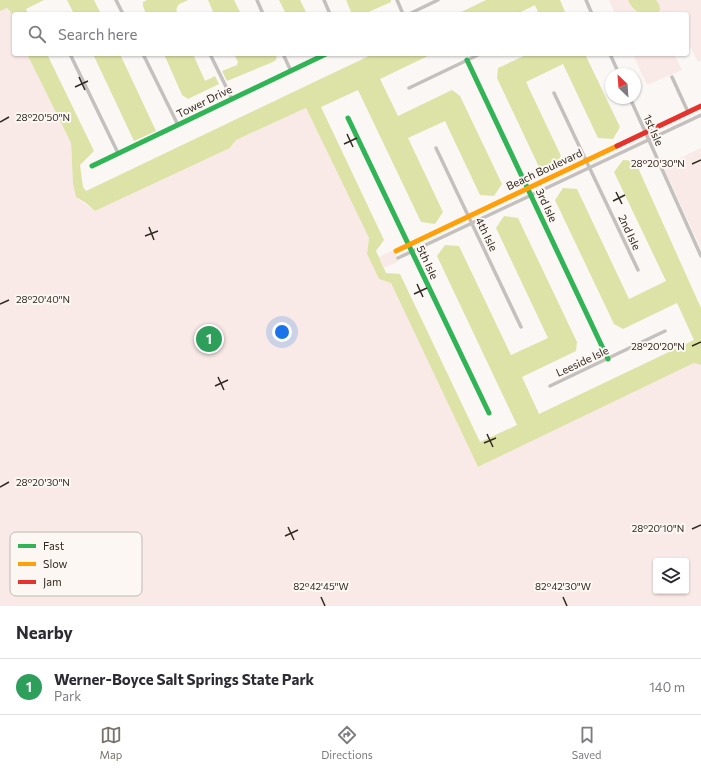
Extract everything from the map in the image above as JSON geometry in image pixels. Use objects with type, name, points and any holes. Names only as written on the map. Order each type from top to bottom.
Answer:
[{"type":"street","points":[[116,0],[122,12]]},
{"type":"street","points":[[257,0],[262,12]]},
{"type":"street","points":[[324,0],[329,12]]},
{"type":"street","points":[[397,0],[403,12]]},
{"type":"street","points":[[413,12],[438,0]]},
{"type":"street","points":[[586,0],[591,12]]},
{"type":"street","points":[[71,56],[118,153]]},
{"type":"street","points":[[144,56],[178,125]]},
{"type":"street","points":[[211,56],[232,99]]},
{"type":"street","points":[[284,56],[291,71]]},
{"type":"street","name":"Tower Drive","points":[[92,166],[322,56]]},
{"type":"street","points":[[409,88],[476,56]]},
{"type":"street","points":[[611,56],[616,68]]},
{"type":"street","name":"3rd Isle","points":[[467,60],[608,359]]},
{"type":"street","points":[[672,76],[688,112]]},
{"type":"street","name":"2nd Isle","points":[[554,93],[638,270]]},
{"type":"street","name":"1st Isle","points":[[633,104],[701,256]]},
{"type":"street","name":"Beach Boulevard","points":[[396,251],[701,106]]},
{"type":"street","name":"Beach Boulevard","points":[[398,258],[701,115]]},
{"type":"street","name":"5th Isle","points":[[348,118],[489,413]]},
{"type":"street","name":"4th Isle","points":[[436,148],[521,327]]},
{"type":"street","name":"Leeside Isle","points":[[550,386],[665,331]]},
{"type":"shaded area","points":[[0,0],[44,0],[26,9],[27,12],[12,12],[12,15],[7,8],[0,11]]},
{"type":"shaded area","points":[[67,0],[94,0],[100,12],[73,12]]},
{"type":"shaded area","points":[[147,0],[188,0],[177,6],[177,12],[145,12],[143,2]]},
{"type":"shaded area","points":[[208,0],[234,0],[240,12],[213,12]]},
{"type":"shaded area","points":[[279,0],[300,0],[306,12],[285,12]]},
{"type":"shaded area","points":[[346,0],[391,0],[391,2],[368,12],[351,12]]},
{"type":"shaded area","points":[[486,0],[560,0],[565,12],[538,12],[535,5],[521,12],[461,12]]},
{"type":"shaded area","points":[[609,0],[701,0],[701,61],[698,62],[691,48],[689,49],[689,12],[614,12]]},
{"type":"shaded area","points":[[628,0],[656,0],[660,10],[659,12],[638,12]]},
{"type":"shaded area","points":[[7,8],[12,14],[12,56],[28,56],[71,143],[73,184],[76,197],[95,211],[230,148],[236,140],[306,108],[369,238],[367,254],[379,279],[391,283],[478,467],[694,363],[701,365],[701,606],[0,606],[0,11]]},
{"type":"shaded area","points":[[28,56],[48,56],[94,151],[80,165],[83,187],[86,191],[369,56],[428,56],[380,79],[398,116],[452,90],[460,96],[502,184],[494,196],[480,195],[445,121],[408,138],[443,212],[435,224],[421,222],[358,90],[321,107],[384,240],[376,251],[386,273],[400,274],[480,442],[517,425],[437,256],[445,245],[459,246],[511,355],[548,338],[496,228],[504,216],[518,218],[577,342],[576,351],[522,377],[539,414],[694,340],[677,303],[623,329],[614,324],[555,200],[563,188],[577,189],[629,299],[666,281],[614,172],[623,160],[635,161],[701,308],[701,365],[694,363],[478,467],[391,283],[379,279],[367,254],[369,238],[306,108],[236,140],[230,148],[95,211],[76,197],[73,184],[71,143]]},
{"type":"shaded area","points":[[94,56],[121,56],[156,131],[134,141]]},
{"type":"shaded area","points":[[165,56],[194,56],[205,81],[215,76],[219,84],[188,99],[182,95]]},
{"type":"shaded area","points":[[235,56],[277,56],[276,60],[273,62],[227,81],[222,71],[237,65],[238,62]]},
{"type":"shaded area","points":[[524,56],[586,56],[605,96],[605,104],[609,104],[620,127],[613,139],[598,138],[563,64],[526,82],[561,156],[553,168],[539,167],[497,78],[498,68]]},
{"type":"shaded area","points":[[634,56],[675,56],[682,70],[647,85],[641,72],[641,68],[639,68]]},
{"type":"shaded area","points":[[701,148],[701,249],[663,166]]},
{"type":"shaded area","points":[[393,250],[399,261],[384,268],[379,257]]},
{"type":"traffic: fast","points":[[92,166],[322,56]]},
{"type":"traffic: fast","points":[[467,60],[608,359]]},
{"type":"traffic: fast","points":[[348,118],[489,413]]},
{"type":"traffic: slow","points":[[396,251],[617,146]]},
{"type":"traffic: jam","points":[[617,146],[701,106]]},
{"type":"place","name":"Werner-Boyce Salt Springs State Park","points":[[209,339]]}]
